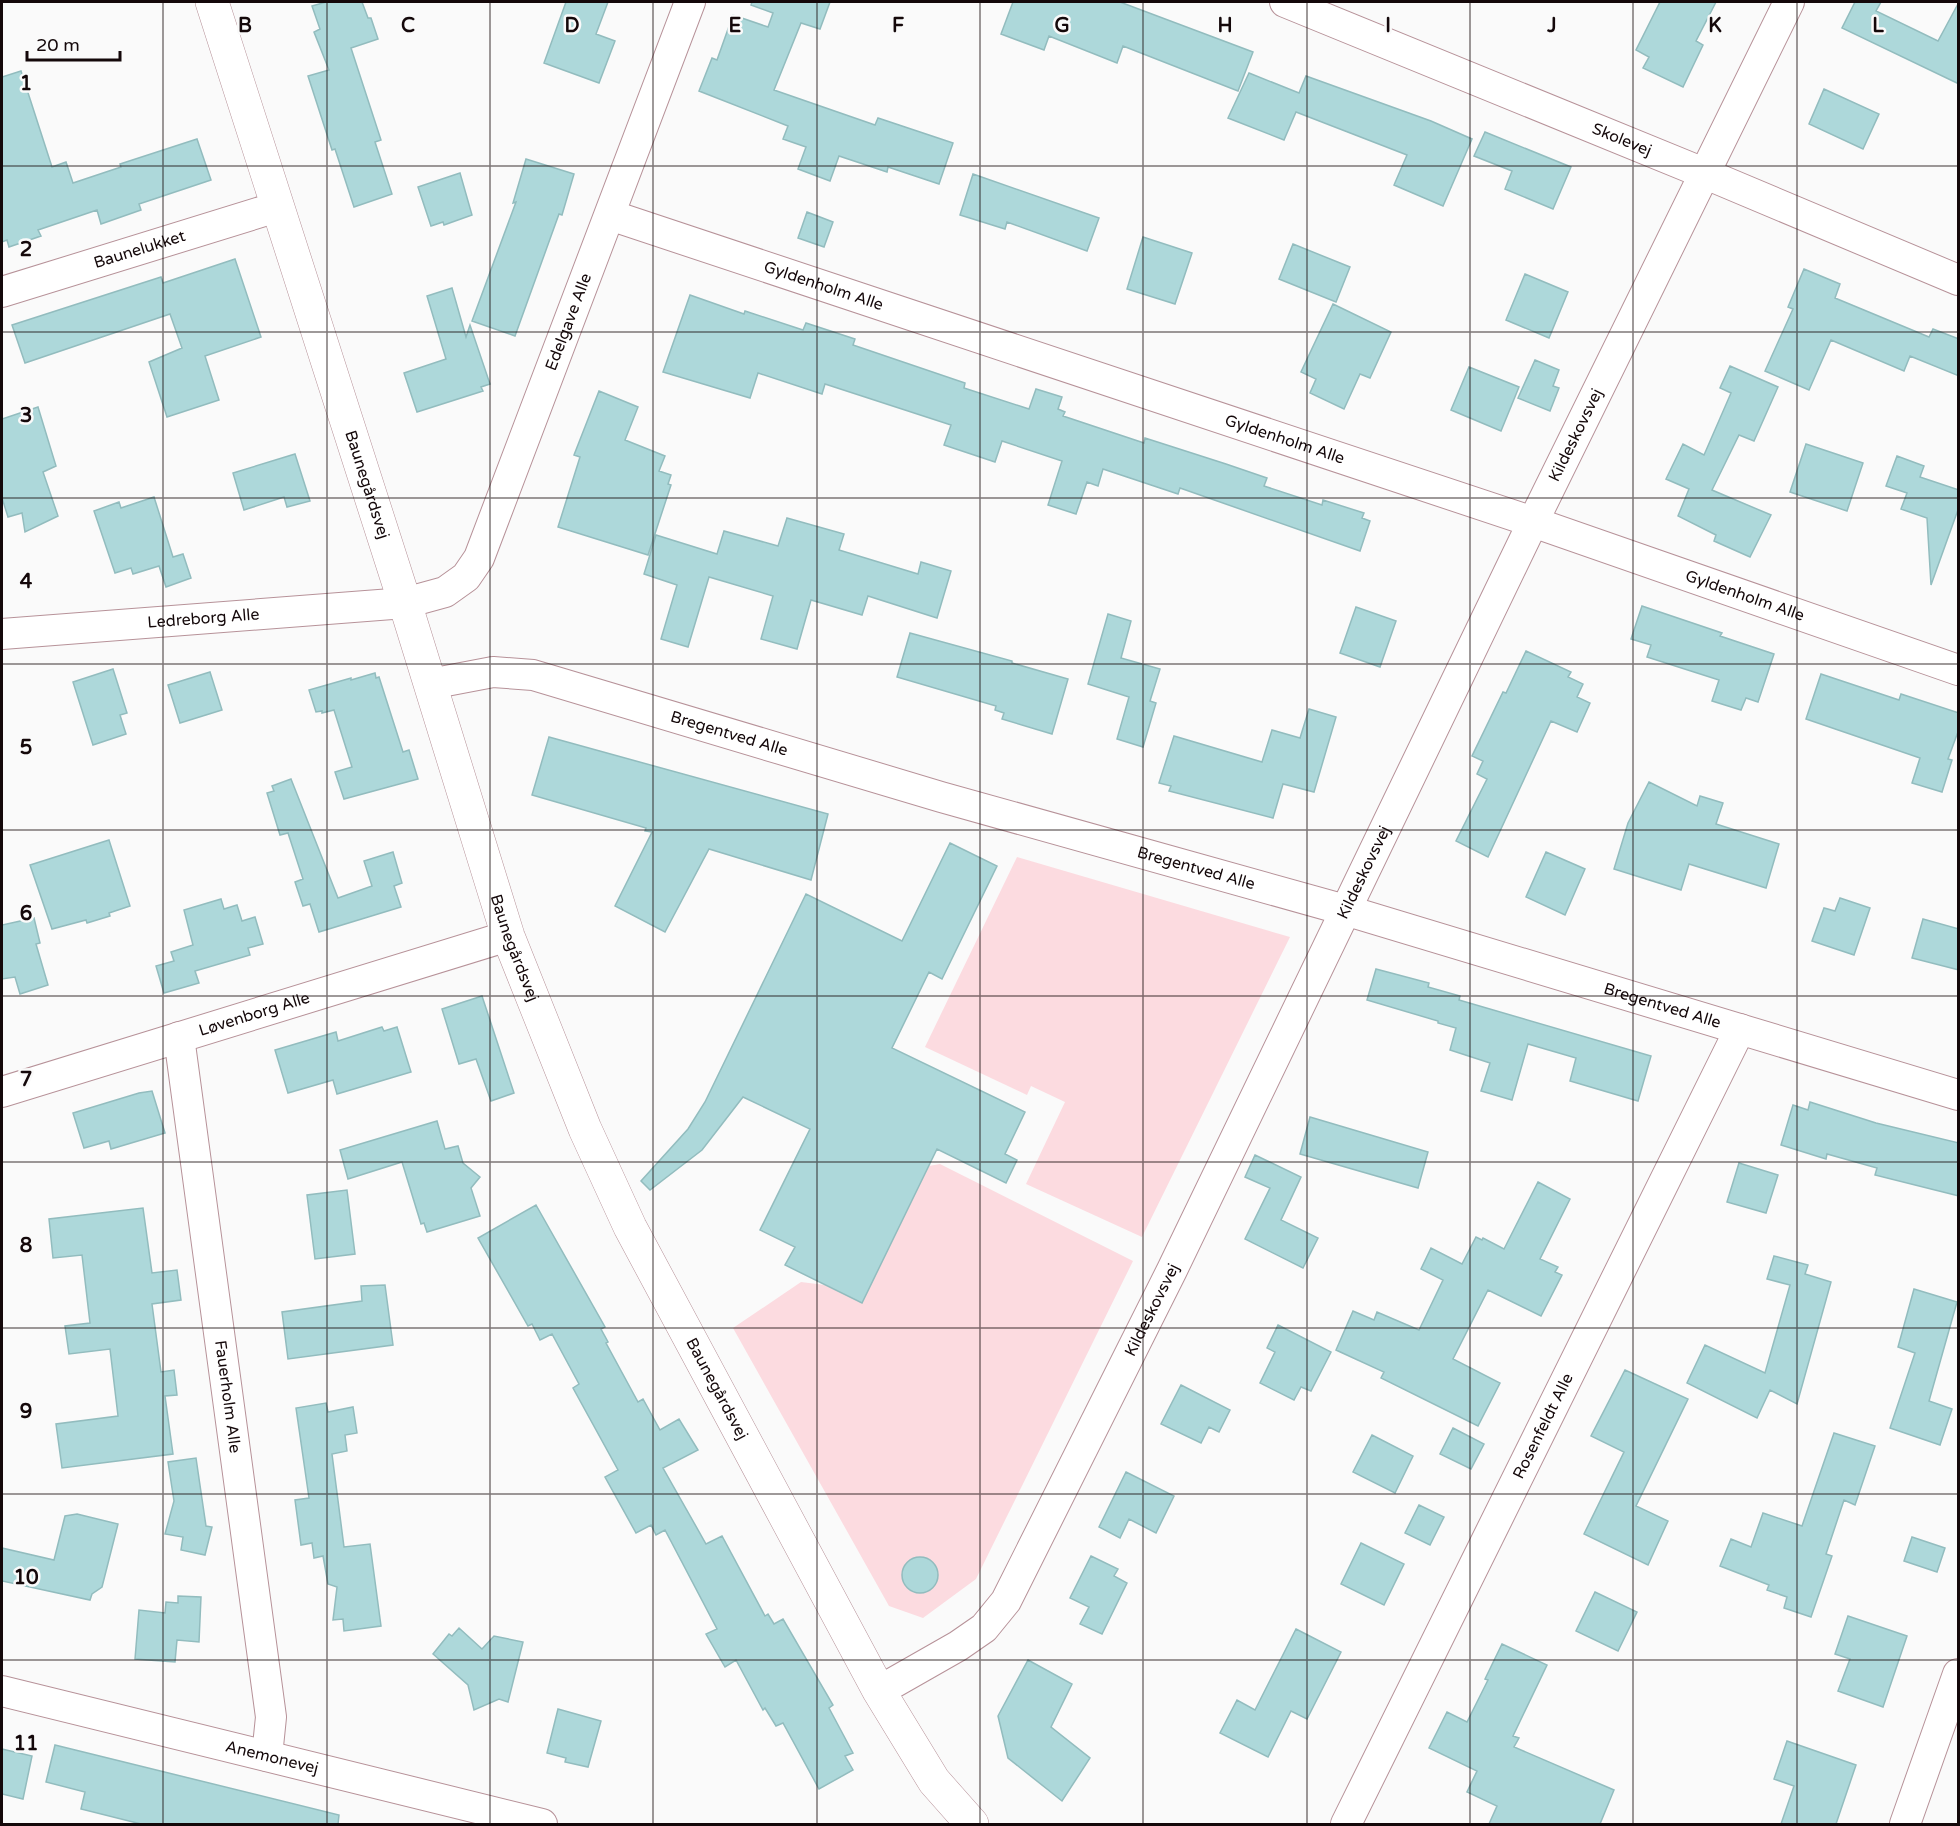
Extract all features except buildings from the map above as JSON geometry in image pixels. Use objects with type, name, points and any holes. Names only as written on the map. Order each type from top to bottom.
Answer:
[{"type":"street","name":"Baunegårdsvej","points":[[212,2],[405,603],[508,936],[585,1129],[630,1227],[879,1691],[934,1781],[972,1824]]},
{"type":"street","name":"Edelgave Alle","points":[[405,603],[445,592],[466,577],[479,558],[690,2]]},
{"type":"street","name":"Skolevej","points":[[1285,2],[1959,280]]},
{"type":"street","name":"Kildeskovsvej","points":[[879,1691],[958,1646],[984,1628],[1006,1601],[1172,1270],[1533,522],[1789,2]]},
{"type":"street","name":"Baunelukket","points":[[2,292],[277,207]]},
{"type":"street","name":"Gyldenholm Alle","points":[[609,215],[1533,522],[1959,670]]},
{"type":"street","name":"Ledreborg Alle","points":[[2,634],[405,603]]},
{"type":"street","name":"Bregentved Alle","points":[[430,684],[493,672],[533,675],[941,797],[1345,910],[1959,1095]]},
{"type":"street","name":"Løvenborg Alle","points":[[2,1092],[508,936]]},
{"type":"street","name":"Rosenfeldt Alle","points":[[1346,1824],[1740,1029]]},
{"type":"street","name":"Fauerholm Alle","points":[[179,1037],[271,1717],[267,1756]]},
{"type":"street","points":[[1905,1824],[1959,1674]]},
{"type":"street","name":"Anemonevej","points":[[2,1691],[542,1824]]},
{"type":"shaded area","points":[[1017,857],[1290,937],[1142,1237],[1026,1184],[1065,1102],[1031,1086],[1027,1095],[925,1047]]},
{"type":"shaded area","points":[[940,1164],[1133,1261],[976,1579],[923,1618],[889,1606],[733,1328],[801,1282],[825,1285],[862,1303],[929,1166]]}]
